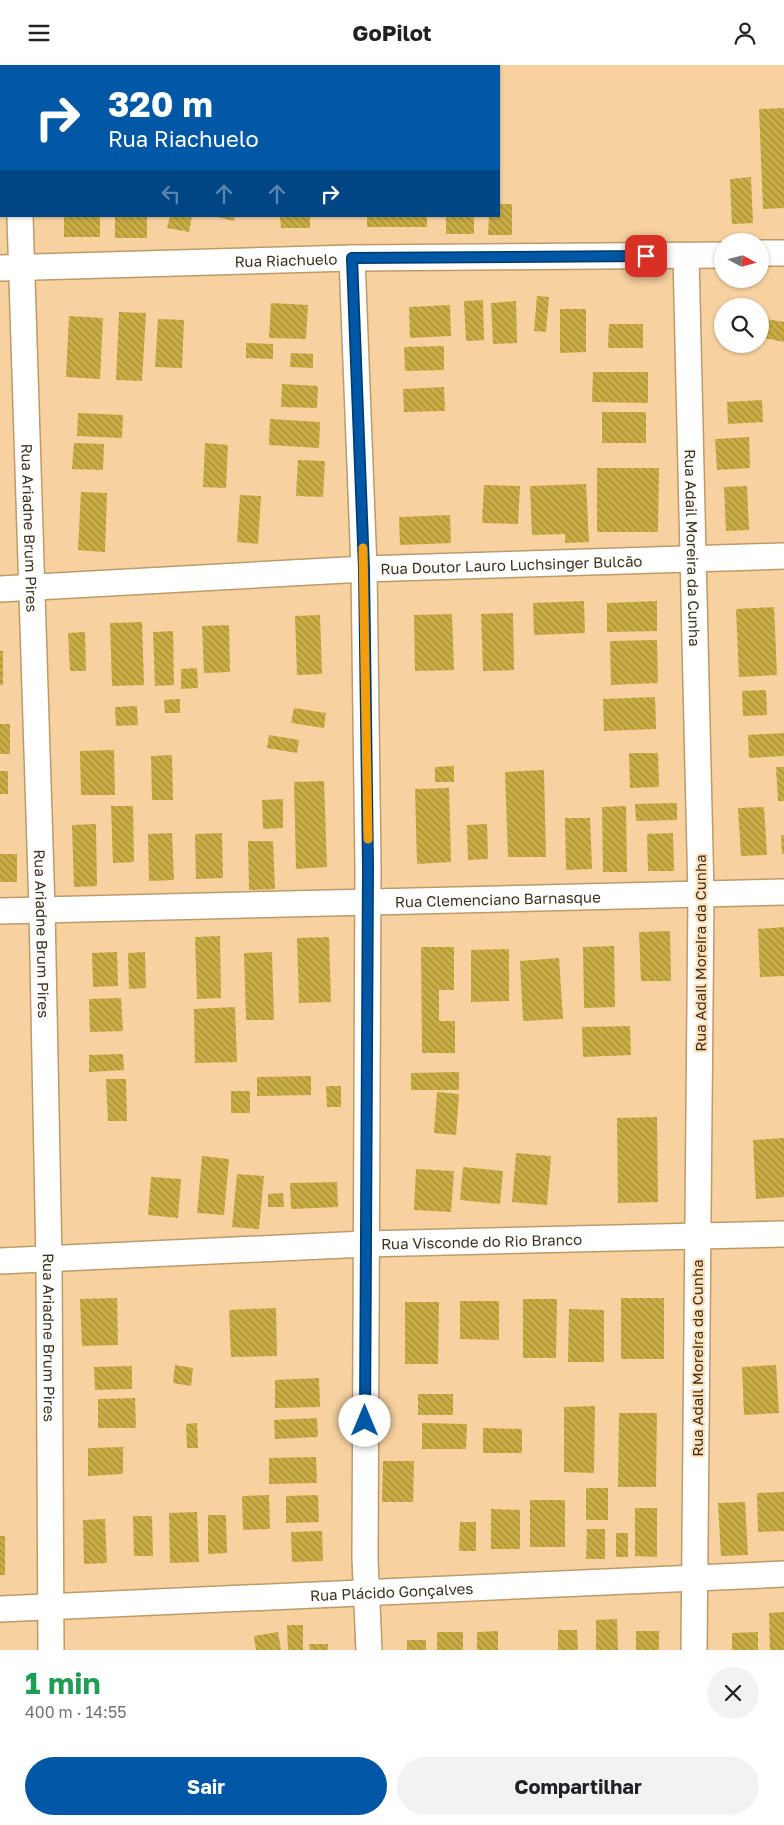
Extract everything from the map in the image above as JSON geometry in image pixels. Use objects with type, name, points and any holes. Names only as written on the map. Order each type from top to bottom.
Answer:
[{"type":"street","name":"Rua Ariadne Brum Pires","points":[[20,217],[11,267],[32,587],[42,909],[49,1260],[50,1650]]},
{"type":"street","points":[[769,253],[784,253]]},
{"type":"street","name":"Rua Riachuelo","points":[[11,267],[352,258],[714,255]]},
{"type":"street","name":"Rua Adail Moreira da Cunha","points":[[686,256],[701,895],[694,1650]]},
{"type":"street","points":[[352,258],[364,569],[368,901],[365,1245],[365,1592],[368,1650]]},
{"type":"street","name":"Rua Doutor Lauro Luchsinger Bulcão","points":[[0,589],[364,569],[784,555]]},
{"type":"street","name":"Rua Clemenciano Barnasque","points":[[0,911],[784,892]]},
{"type":"street","name":"Rua Visconde do Rio Branco","points":[[0,1261],[365,1245],[784,1234]]},
{"type":"street","name":"Rua Plácido Gonçalves","points":[[0,1609],[784,1574]]},
{"type":"building","points":[[784,108],[784,208],[763,209],[759,109]]},
{"type":"building","points":[[751,177],[753,223],[732,224],[730,179]]},
{"type":"building","points":[[500,204],[512,204],[512,235],[488,235],[489,217],[500,217]]},
{"type":"building","points":[[64,217],[100,217],[100,237],[64,237]]},
{"type":"building","points":[[115,217],[147,217],[147,238],[115,238]]},
{"type":"building","points":[[170,217],[192,217],[189,232],[167,228]]},
{"type":"building","points":[[217,217],[235,217],[234,221]]},
{"type":"building","points":[[280,217],[310,217],[310,228],[281,228]]},
{"type":"building","points":[[367,217],[427,217],[427,227],[367,227]]},
{"type":"building","points":[[446,217],[474,217],[474,234],[446,234]]},
{"type":"building","points":[[537,296],[549,297],[546,332],[534,331]]},
{"type":"building","points":[[483,300],[484,340],[466,341],[464,301]]},
{"type":"building","points":[[516,301],[517,343],[493,344],[491,303]]},
{"type":"building","points":[[271,303],[308,305],[306,339],[269,338]]},
{"type":"building","points":[[450,305],[451,336],[410,338],[409,307]]},
{"type":"building","points":[[560,309],[586,309],[586,352],[560,353]]},
{"type":"building","points":[[119,312],[146,313],[142,381],[116,380]]},
{"type":"building","points":[[69,316],[103,318],[100,379],[66,377]]},
{"type":"building","points":[[158,319],[184,320],[182,368],[155,367]]},
{"type":"building","points":[[769,320],[784,322],[784,342],[769,339]]},
{"type":"building","points":[[609,324],[643,324],[643,348],[608,348]]},
{"type":"building","points":[[246,343],[273,344],[273,359],[246,358]]},
{"type":"building","points":[[444,346],[444,370],[405,371],[404,347]]},
{"type":"building","points":[[291,353],[313,354],[313,368],[290,367]]},
{"type":"building","points":[[593,372],[648,372],[648,403],[592,402]]},
{"type":"building","points":[[282,384],[318,386],[317,408],[281,407]]},
{"type":"building","points":[[444,387],[445,411],[404,412],[403,389]]},
{"type":"building","points":[[762,400],[763,422],[728,424],[727,402]]},
{"type":"building","points":[[602,412],[646,412],[646,443],[602,443]]},
{"type":"building","points":[[78,413],[123,415],[122,438],[77,436]]},
{"type":"building","points":[[270,419],[320,422],[319,448],[269,445]]},
{"type":"building","points":[[749,437],[750,468],[717,470],[715,439]]},
{"type":"building","points":[[74,443],[104,444],[103,470],[72,469]]},
{"type":"building","points":[[205,443],[228,445],[226,488],[203,487]]},
{"type":"building","points":[[298,460],[325,461],[323,497],[296,496]]},
{"type":"building","points":[[597,468],[659,468],[658,532],[597,532]]},
{"type":"building","points":[[586,484],[589,542],[565,543],[565,534],[532,535],[530,486]]},
{"type":"building","points":[[484,485],[520,486],[518,524],[482,523]]},
{"type":"building","points":[[747,486],[749,530],[726,531],[724,487]]},
{"type":"building","points":[[81,492],[107,493],[105,552],[78,550]]},
{"type":"building","points":[[240,495],[261,496],[258,544],[237,542]]},
{"type":"building","points":[[450,515],[451,543],[400,545],[399,517]]},
{"type":"building","points":[[584,601],[585,633],[534,635],[533,603]]},
{"type":"building","points":[[657,601],[657,631],[607,632],[607,603]]},
{"type":"building","points":[[774,607],[777,675],[739,677],[736,609]]},
{"type":"building","points":[[513,613],[514,670],[483,671],[481,614]]},
{"type":"building","points":[[452,614],[454,670],[415,671],[414,615]]},
{"type":"building","points":[[320,615],[322,674],[297,675],[295,616]]},
{"type":"building","points":[[142,622],[144,685],[112,686],[110,623]]},
{"type":"building","points":[[229,625],[230,672],[204,673],[202,626]]},
{"type":"building","points":[[173,631],[174,685],[155,686],[153,632]]},
{"type":"building","points":[[85,632],[86,671],[70,671],[68,633]]},
{"type":"building","points":[[657,640],[658,683],[611,685],[610,641]]},
{"type":"building","points":[[0,651],[3,651],[3,685],[0,685]]},
{"type":"building","points":[[197,668],[198,688],[181,689],[181,669]]},
{"type":"building","points":[[766,690],[767,715],[743,716],[742,691]]},
{"type":"building","points":[[655,697],[656,729],[604,731],[603,699]]},
{"type":"building","points":[[180,699],[180,713],[165,713],[164,700]]},
{"type":"building","points":[[137,706],[138,725],[116,726],[115,707]]},
{"type":"building","points":[[294,708],[326,713],[324,728],[291,723]]},
{"type":"building","points":[[0,724],[10,724],[10,754],[0,754]]},
{"type":"building","points":[[784,733],[784,756],[749,758],[748,735]]},
{"type":"building","points":[[269,735],[299,740],[297,753],[267,748]]},
{"type":"building","points":[[114,750],[115,795],[81,795],[80,751]]},
{"type":"building","points":[[629,753],[658,753],[659,787],[630,788]]},
{"type":"building","points":[[172,755],[173,800],[152,800],[151,756]]},
{"type":"building","points":[[454,766],[454,782],[435,782],[435,767]]},
{"type":"building","points":[[776,767],[784,767],[784,801],[778,801]]},
{"type":"building","points":[[544,770],[546,857],[508,857],[505,772]]},
{"type":"building","points":[[0,771],[8,771],[8,794],[0,794]]},
{"type":"building","points":[[324,781],[327,867],[296,869],[294,782]]},
{"type":"building","points":[[449,788],[451,862],[417,864],[415,789]]},
{"type":"building","points":[[283,799],[283,828],[263,829],[262,800]]},
{"type":"building","points":[[677,803],[677,820],[636,821],[635,804]]},
{"type":"building","points":[[111,806],[133,806],[134,862],[113,863]]},
{"type":"building","points":[[626,806],[627,872],[603,872],[602,807]]},
{"type":"building","points":[[764,807],[767,855],[741,856],[738,808]]},
{"type":"building","points":[[565,818],[590,818],[592,869],[566,870]]},
{"type":"building","points":[[96,824],[97,886],[74,887],[72,825]]},
{"type":"building","points":[[487,824],[488,859],[468,860],[467,825]]},
{"type":"building","points":[[172,833],[174,880],[149,881],[148,834]]},
{"type":"building","points":[[222,833],[223,878],[196,879],[195,834]]},
{"type":"building","points":[[673,833],[674,871],[648,871],[647,834]]},
{"type":"building","points":[[781,835],[784,835],[784,854],[782,854]]},
{"type":"building","points":[[248,841],[273,841],[275,889],[249,890]]},
{"type":"building","points":[[0,854],[17,854],[17,882],[0,882]]},
{"type":"building","points":[[784,927],[784,976],[760,977],[758,929]]},
{"type":"building","points":[[670,931],[671,981],[641,981],[639,932]]},
{"type":"building","points":[[220,936],[221,998],[197,999],[195,937]]},
{"type":"building","points":[[329,937],[331,1002],[299,1003],[297,938]]},
{"type":"building","points":[[614,946],[615,1007],[584,1008],[583,947]]},
{"type":"building","points":[[421,947],[454,947],[454,990],[439,990],[439,1021],[455,1021],[455,1053],[422,1053]]},
{"type":"building","points":[[509,949],[509,1001],[471,1002],[471,950]]},
{"type":"building","points":[[117,952],[118,986],[93,987],[92,953]]},
{"type":"building","points":[[145,952],[146,988],[129,989],[128,953]]},
{"type":"building","points":[[272,952],[274,1020],[246,1020],[244,953]]},
{"type":"building","points":[[559,958],[563,1019],[523,1021],[520,961]]},
{"type":"building","points":[[121,998],[123,1031],[90,1032],[89,999]]},
{"type":"building","points":[[235,1007],[237,1062],[195,1063],[194,1009]]},
{"type":"building","points":[[630,1026],[631,1055],[583,1057],[582,1027]]},
{"type":"building","points":[[123,1054],[124,1070],[89,1072],[89,1055]]},
{"type":"building","points":[[459,1072],[459,1090],[411,1090],[411,1073]]},
{"type":"building","points":[[311,1076],[311,1095],[257,1096],[257,1077]]},
{"type":"building","points":[[106,1079],[126,1079],[127,1121],[108,1121]]},
{"type":"building","points":[[326,1086],[341,1086],[341,1107],[327,1107]]},
{"type":"building","points":[[231,1091],[250,1091],[250,1113],[231,1113]]},
{"type":"building","points":[[437,1092],[459,1094],[456,1135],[434,1133]]},
{"type":"building","points":[[657,1117],[658,1202],[618,1203],[617,1118]]},
{"type":"building","points":[[784,1138],[784,1197],[756,1199],[753,1140]]},
{"type":"building","points":[[516,1153],[551,1156],[547,1205],[512,1202]]},
{"type":"building","points":[[202,1156],[229,1159],[224,1215],[197,1213]]},
{"type":"building","points":[[463,1167],[503,1171],[500,1204],[460,1200]]},
{"type":"building","points":[[416,1169],[454,1171],[451,1212],[414,1210]]},
{"type":"building","points":[[237,1174],[264,1176],[259,1229],[232,1227]]},
{"type":"building","points":[[151,1177],[181,1179],[178,1218],[148,1215]]},
{"type":"building","points":[[337,1182],[338,1207],[291,1209],[290,1183]]},
{"type":"building","points":[[283,1193],[284,1207],[268,1207],[268,1194]]},
{"type":"building","points":[[117,1298],[118,1345],[82,1346],[80,1299]]},
{"type":"building","points":[[621,1298],[664,1298],[664,1359],[621,1359]]},
{"type":"building","points":[[523,1299],[557,1299],[556,1358],[523,1358]]},
{"type":"building","points":[[460,1301],[499,1301],[499,1340],[460,1339]]},
{"type":"building","points":[[405,1302],[439,1302],[438,1364],[405,1364]]},
{"type":"building","points":[[276,1308],[277,1356],[231,1357],[229,1310]]},
{"type":"building","points":[[569,1309],[604,1310],[604,1362],[568,1362]]},
{"type":"building","points":[[175,1365],[193,1368],[191,1386],[173,1383]]},
{"type":"building","points":[[776,1365],[779,1413],[744,1415],[742,1367]]},
{"type":"building","points":[[132,1366],[132,1389],[95,1390],[94,1367]]},
{"type":"building","points":[[319,1378],[320,1407],[275,1408],[275,1380]]},
{"type":"building","points":[[418,1394],[453,1394],[453,1415],[418,1415]]},
{"type":"building","points":[[135,1398],[136,1428],[98,1428],[98,1399]]},
{"type":"building","points":[[595,1406],[594,1473],[564,1472],[564,1407]]},
{"type":"building","points":[[619,1413],[657,1413],[656,1487],[618,1487]]},
{"type":"building","points":[[317,1418],[318,1437],[275,1439],[274,1420]]},
{"type":"building","points":[[197,1423],[198,1448],[187,1448],[186,1424]]},
{"type":"building","points":[[422,1423],[467,1424],[466,1449],[422,1449]]},
{"type":"building","points":[[483,1428],[522,1429],[522,1453],[483,1453]]},
{"type":"building","points":[[123,1447],[123,1474],[88,1476],[88,1448]]},
{"type":"building","points":[[316,1457],[317,1483],[269,1484],[269,1458]]},
{"type":"building","points":[[383,1461],[414,1461],[413,1502],[382,1502]]},
{"type":"building","points":[[586,1488],[608,1488],[608,1520],[586,1520]]},
{"type":"building","points":[[784,1492],[784,1531],[758,1532],[757,1493]]},
{"type":"building","points":[[269,1495],[270,1529],[243,1530],[242,1496]]},
{"type":"building","points":[[318,1495],[319,1522],[286,1523],[286,1496]]},
{"type":"building","points":[[530,1500],[565,1500],[565,1547],[530,1547]]},
{"type":"building","points":[[745,1502],[748,1555],[721,1556],[718,1503]]},
{"type":"building","points":[[635,1508],[657,1508],[657,1557],[635,1556]]},
{"type":"building","points":[[491,1509],[520,1510],[520,1549],[491,1549]]},
{"type":"building","points":[[197,1512],[199,1562],[170,1563],[169,1513]]},
{"type":"building","points":[[208,1515],[226,1515],[227,1553],[208,1554]]},
{"type":"building","points":[[133,1516],[152,1516],[153,1556],[134,1556]]},
{"type":"building","points":[[105,1519],[107,1563],[84,1564],[83,1520]]},
{"type":"building","points":[[460,1522],[476,1522],[476,1551],[459,1551]]},
{"type":"building","points":[[587,1529],[605,1529],[605,1559],[586,1559]]},
{"type":"building","points":[[322,1531],[323,1561],[292,1562],[291,1532]]},
{"type":"building","points":[[616,1533],[628,1533],[628,1557],[616,1557]]},
{"type":"building","points":[[0,1536],[5,1536],[5,1575],[0,1575]]},
{"type":"building","points":[[784,1612],[784,1650],[770,1650],[769,1613]]},
{"type":"building","points":[[617,1619],[618,1650],[596,1650],[596,1620]]},
{"type":"building","points":[[287,1625],[303,1625],[303,1650],[288,1650]]},
{"type":"building","points":[[558,1630],[577,1630],[578,1650],[558,1650]]},
{"type":"building","points":[[498,1631],[498,1650],[477,1650],[477,1632]]},
{"type":"building","points":[[636,1631],[659,1631],[659,1650],[636,1650]]},
{"type":"building","points":[[278,1632],[281,1650],[256,1650],[254,1636]]},
{"type":"building","points":[[437,1632],[463,1632],[463,1650],[437,1650]]},
{"type":"building","points":[[758,1632],[758,1650],[732,1650],[732,1633]]},
{"type":"building","points":[[407,1640],[426,1640],[426,1650],[407,1650]]},
{"type":"building","points":[[309,1644],[328,1644],[328,1650],[310,1650]]},
{"type":"slow traffic","points":[[363,548],[368,839]]},
{"type":"route","points":[[365,1421],[369,932],[364,569],[352,258],[646,256]]}]
